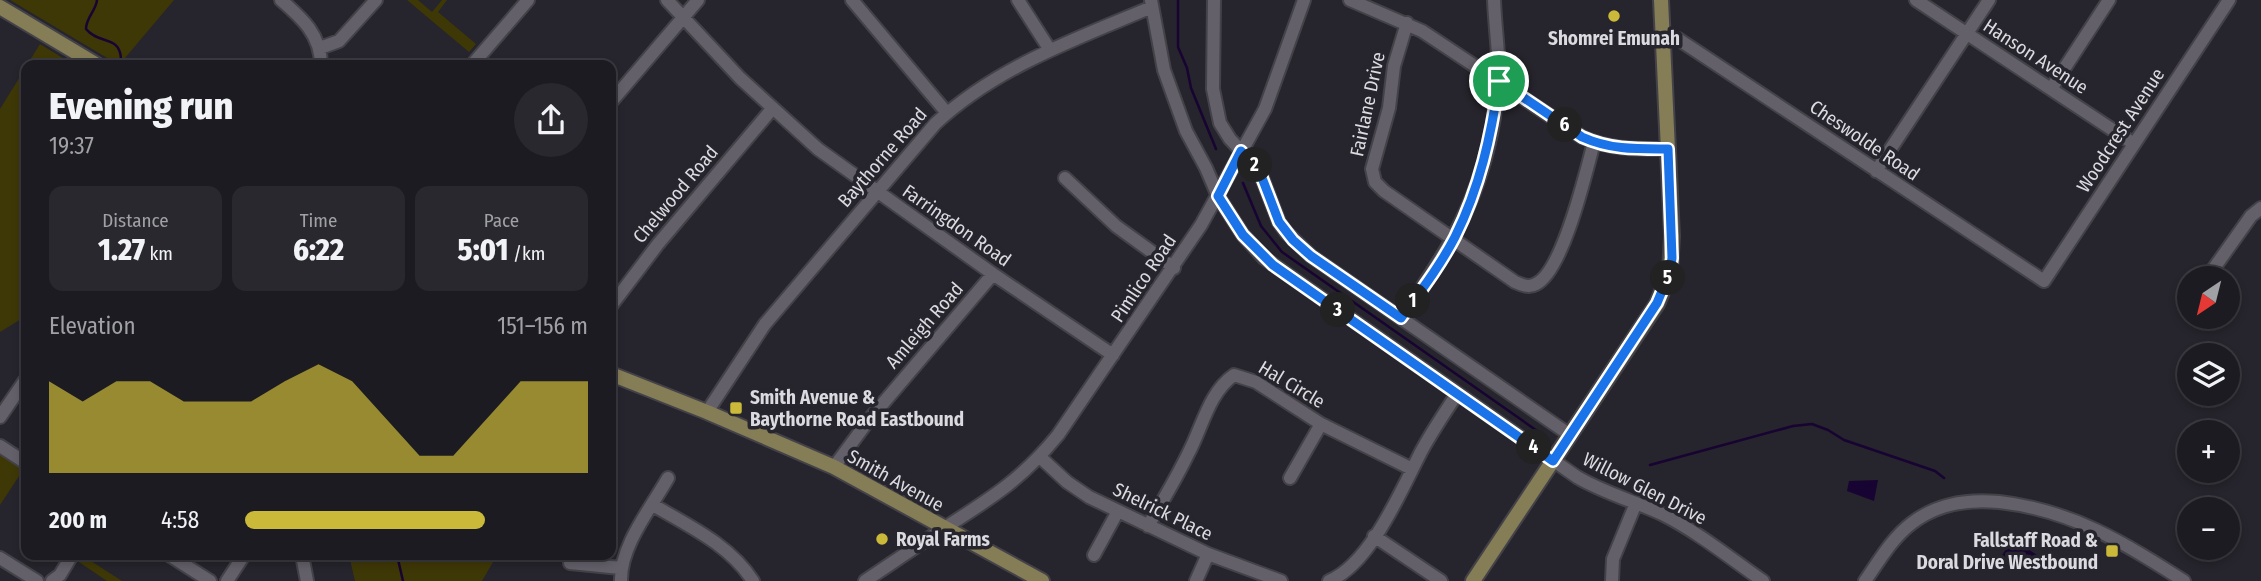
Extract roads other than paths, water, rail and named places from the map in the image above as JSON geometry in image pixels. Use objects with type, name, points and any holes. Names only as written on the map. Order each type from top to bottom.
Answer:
[{"type":"main road","points":[[1473,581],[1657,303],[1665,286],[1672,258],[1661,0]]},
{"type":"main road","points":[[0,7],[89,60]]},
{"type":"main road","name":"Smith Avenue","points":[[616,376],[834,467],[1042,581]]},
{"type":"street","points":[[281,0],[304,20],[320,48],[321,60]]},
{"type":"street","points":[[320,48],[339,41],[376,0]]},
{"type":"street","points":[[476,60],[528,0]]},
{"type":"street","name":"Farringdon Road","points":[[667,0],[740,78],[818,149],[993,274],[1113,355]]},
{"type":"street","points":[[616,96],[698,0]]},
{"type":"street","points":[[852,0],[947,113]]},
{"type":"street","points":[[1018,0],[1050,51]]},
{"type":"street","name":"Willow Glen Drive","points":[[1214,0],[1212,75],[1215,103],[1224,131],[1259,170],[1279,222],[1293,240],[1311,256],[1570,435]]},
{"type":"street","name":"Pimlico Road","points":[[866,581],[1012,484],[1040,457],[1070,418],[1174,268],[1218,196],[1265,108],[1304,0]]},
{"type":"street","points":[[1350,0],[1430,35],[1582,137],[1626,149],[1668,149]]},
{"type":"street","points":[[1401,318],[1454,239],[1472,197],[1488,148],[1499,81],[1493,0]]},
{"type":"street","name":"Hanson Avenue","points":[[1916,0],[2134,144]]},
{"type":"street","points":[[1876,171],[1989,0]]},
{"type":"street","points":[[2051,89],[2109,0]]},
{"type":"street","name":"Woodcrest Avenue","points":[[2044,281],[2223,2]]},
{"type":"street","name":"Baythorne Road","points":[[707,412],[765,324],[876,192],[947,113],[983,86],[1050,51],[1152,4]]},
{"type":"street","name":"Willow Glen Drive","points":[[1152,4],[1170,89],[1186,131],[1218,196],[1243,235],[1264,258],[1553,461],[1599,489],[1677,523],[1763,581]]},
{"type":"street","name":"Fairlane Drive","points":[[1407,23],[1394,66],[1389,108],[1372,169],[1375,182],[1384,191],[1454,239]]},
{"type":"street","name":"Cheswolde Road","points":[[1663,37],[1678,39],[2044,281]]},
{"type":"street","name":"Chelwood Road","points":[[616,299],[658,244],[772,109]]},
{"type":"street","points":[[1454,239],[1515,282],[1530,286],[1538,284],[1549,272],[1573,216],[1594,142]]},
{"type":"street","points":[[1065,178],[1116,226],[1174,268]]},
{"type":"street","points":[[2216,266],[2251,216],[2261,208]]},
{"type":"street","name":"Amleigh Road","points":[[834,467],[868,421],[993,274]]},
{"type":"street","name":"Hal Circle","points":[[1148,526],[1187,457],[1215,395],[1234,374],[1256,382],[1321,424],[1412,469]]},
{"type":"street","points":[[0,417],[21,386]]},
{"type":"street","points":[[1329,581],[1349,570],[1374,536],[1457,394]]},
{"type":"street","points":[[1290,478],[1321,424]]},
{"type":"street","points":[[0,446],[21,460]]},
{"type":"street","name":"Shelrick Place","points":[[1040,457],[1078,490],[1118,511],[1208,554],[1280,581]]},
{"type":"street","points":[[570,563],[621,575],[628,548],[668,478]]},
{"type":"street","points":[[1865,581],[1891,544],[1912,523],[1937,509],[1971,501],[2029,506],[2078,521],[2119,541],[2184,581]]},
{"type":"street","points":[[1612,581],[1613,559],[1636,503]]},
{"type":"street","points":[[653,505],[725,549],[747,570],[753,581]]},
{"type":"street","points":[[1094,555],[1118,511]]},
{"type":"street","points":[[1374,536],[1441,581]]},
{"type":"street","points":[[1196,581],[1208,554]]},
{"type":"street","points":[[0,558],[37,581]]},
{"type":"street","points":[[52,581],[60,575],[69,560]]},
{"type":"street","points":[[177,560],[210,581]]},
{"type":"street","points":[[226,581],[241,560]]},
{"type":"street","points":[[303,560],[307,581]]},
{"type":"waterway","points":[[97,0],[86,29],[117,46],[121,59]]},
{"type":"waterway","points":[[1178,0],[1178,47],[1187,68],[1191,88],[1216,149]]},
{"type":"waterway","points":[[1243,183],[1261,226],[1282,252],[1543,435]]},
{"type":"waterway","points":[[1650,465],[1793,426],[1812,424],[1844,440],[1935,471],[1944,478]]},
{"type":"waterway","points":[[398,560],[403,581]]},
{"type":"place","name":"Shomrei Emunah","points":[[1614,16]]},
{"type":"place","name":"Smith Avenue & Baythorne Road Eastbound","points":[[736,408]]},
{"type":"place","name":"Royal Farms","points":[[882,539]]},
{"type":"place","name":"Fallstaff Road & Doral Drive Westbound","points":[[2112,551]]}]
